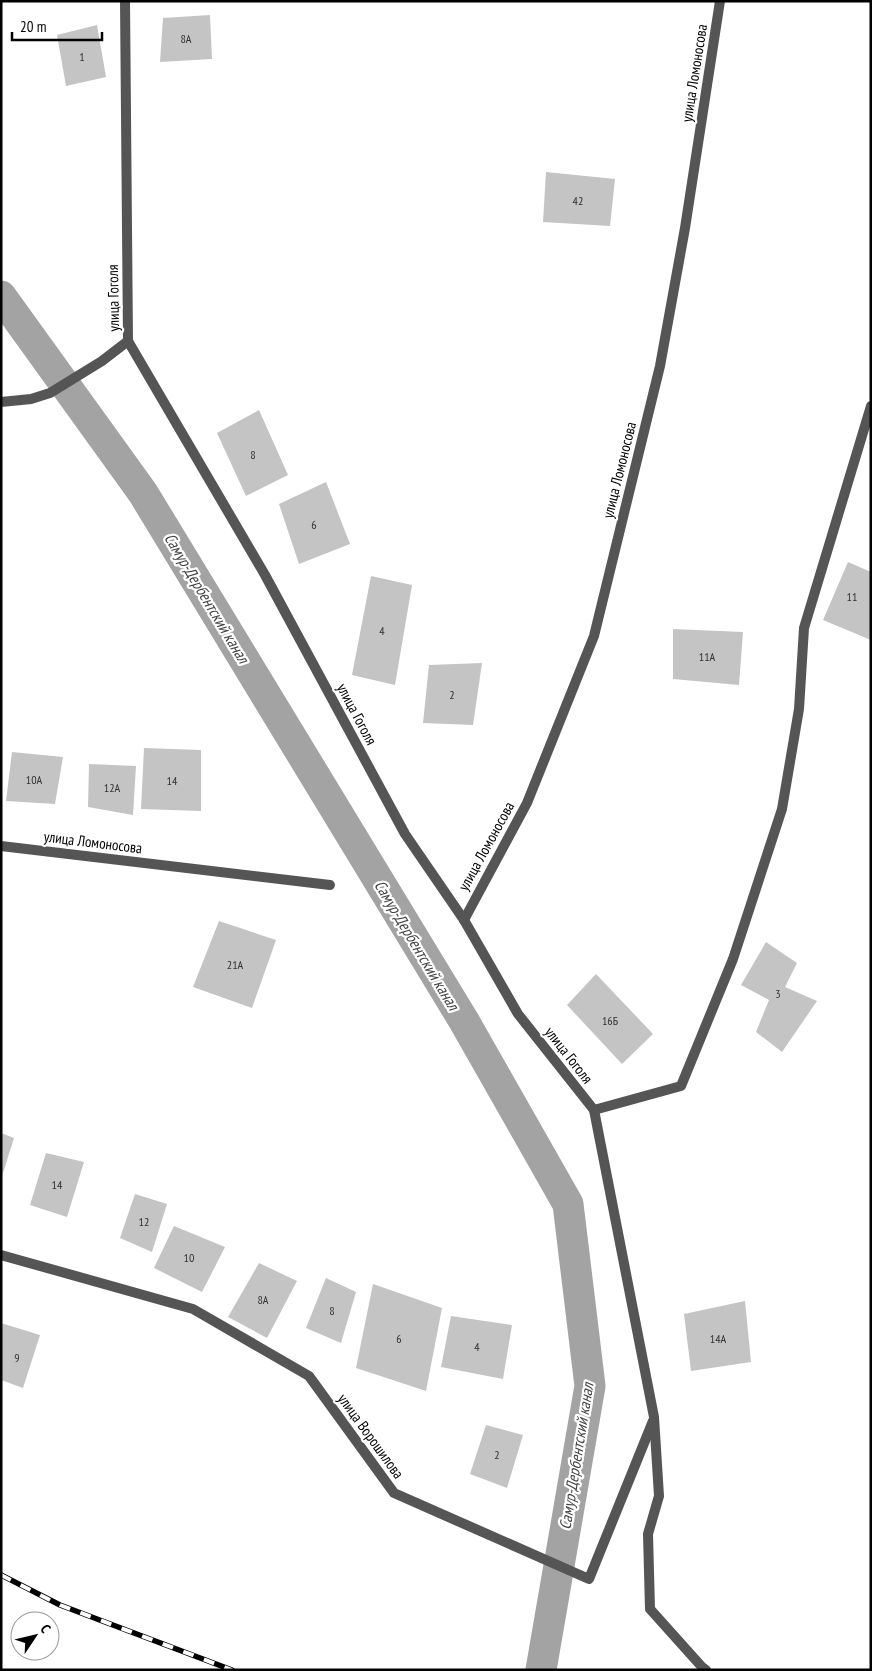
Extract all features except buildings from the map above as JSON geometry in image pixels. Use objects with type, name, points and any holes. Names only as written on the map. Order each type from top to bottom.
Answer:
[{"type":"street","name":"улица Гоголя","points":[[125,1],[128,341],[265,575],[405,834],[464,920],[518,1014],[594,1110],[654,1418],[659,1496],[648,1534],[650,1609],[706,1670]]},
{"type":"street","name":"улица Ломоносова","points":[[464,920],[527,803],[594,636],[660,366],[685,228],[720,1]]},
{"type":"street","points":[[1,402],[31,400],[50,394],[102,362],[128,341]]},
{"type":"street","points":[[594,1110],[682,1086],[733,959],[782,809],[799,710],[804,628],[871,406]]},
{"type":"street","name":"улица Ломоносова","points":[[1,846],[330,884]]},
{"type":"street","name":"улица Ворошилова","points":[[1,1255],[193,1309],[309,1376],[394,1493],[589,1579],[654,1418]]},
{"type":"waterway","name":"Самур-Дербентский канал","points":[[1,296],[143,493],[464,1021],[568,1204],[590,1386],[541,1670]]},
{"type":"railway","points":[[1,1575],[60,1605],[232,1670]]}]
